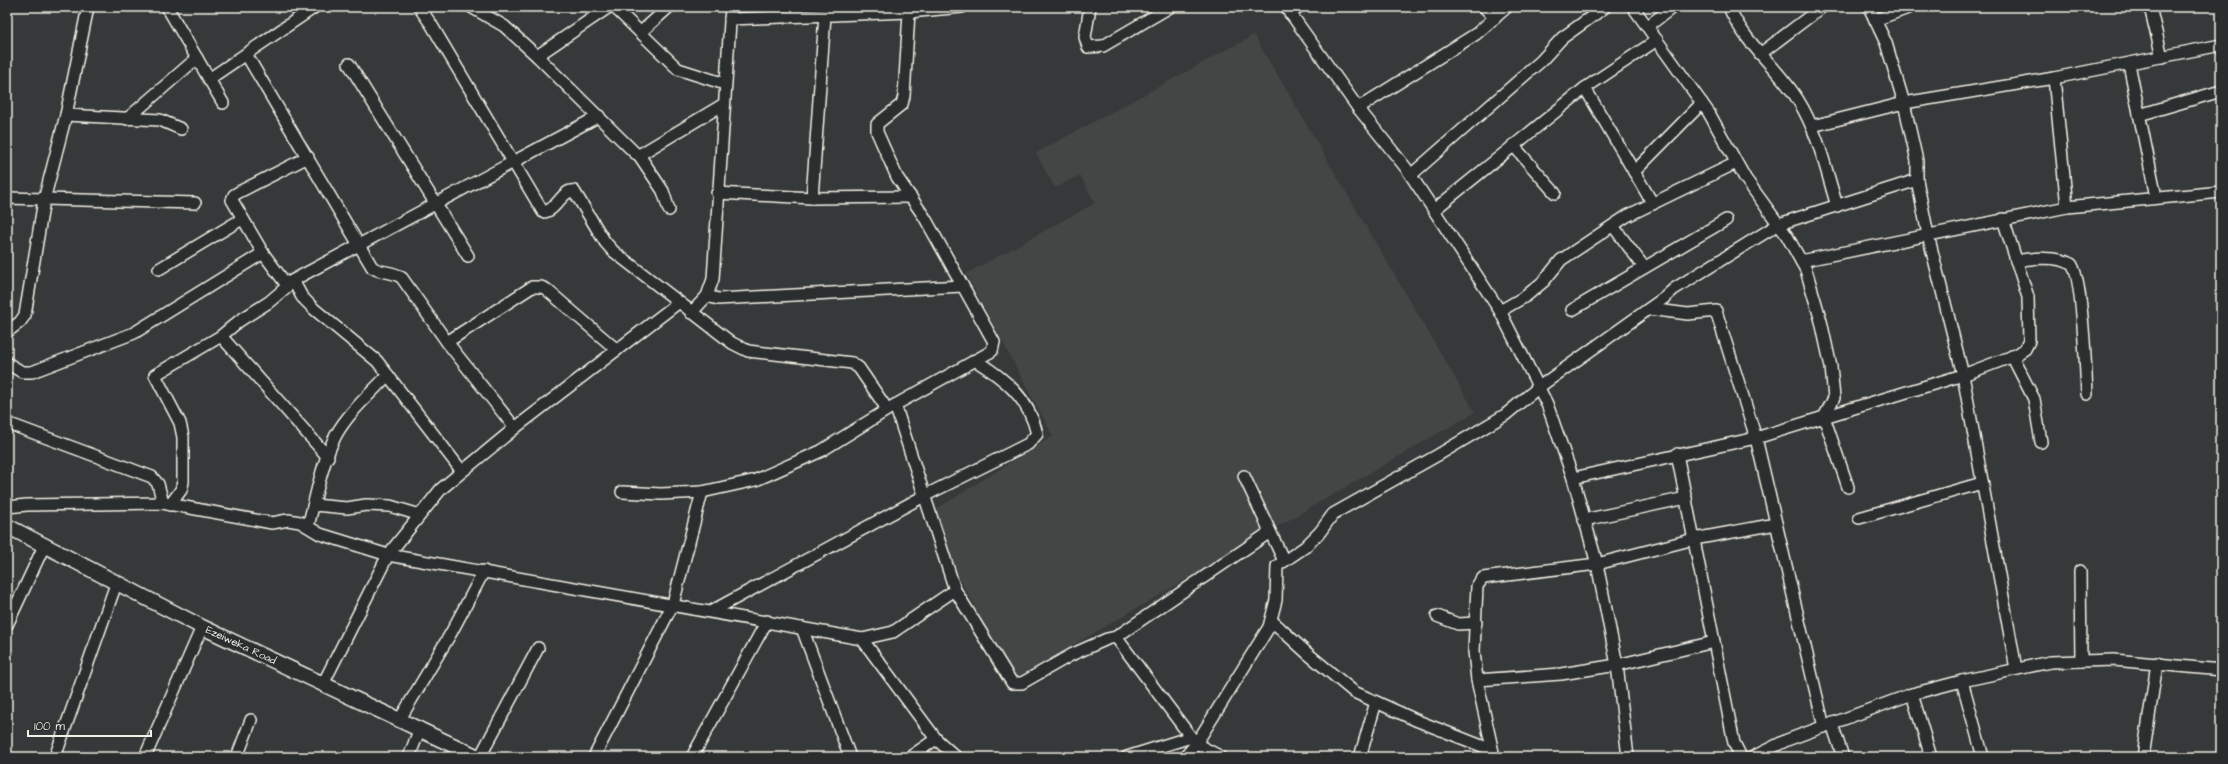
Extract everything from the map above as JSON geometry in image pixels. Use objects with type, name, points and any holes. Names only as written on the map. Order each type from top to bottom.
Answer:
[{"type":"main road","name":"Ezeiweka Road","points":[[7,526],[116,584],[202,627],[479,757]]},
{"type":"street","points":[[7,332],[20,322],[25,315],[44,200],[66,115],[88,7]]},
{"type":"street","points":[[167,7],[223,103]]},
{"type":"street","points":[[209,79],[315,7]]},
{"type":"street","points":[[419,7],[431,24],[543,212],[551,210],[567,193],[574,191],[605,242],[690,313],[742,349],[852,363],[859,368],[891,407],[924,496],[955,590],[1012,683],[1022,683],[1071,655],[1107,639],[1116,637],[1270,532]]},
{"type":"street","points":[[472,7],[504,26],[599,116],[636,154],[639,155],[663,191],[669,210]]},
{"type":"street","points":[[537,56],[609,7]]},
{"type":"street","points":[[614,7],[641,32],[669,62],[678,69],[725,84]]},
{"type":"street","points":[[641,32],[669,7]]},
{"type":"street","points":[[690,313],[707,296],[713,279],[717,193],[731,7]]},
{"type":"street","points":[[730,19],[909,12],[930,8],[962,7]]},
{"type":"street","points":[[1090,7],[1085,37],[1088,47],[1095,48],[1103,46],[1170,7]]},
{"type":"street","points":[[1484,7],[1495,18]]},
{"type":"street","points":[[1358,108],[1476,34],[1507,7]]},
{"type":"street","points":[[1411,175],[1535,66],[1562,38],[1605,7]]},
{"type":"street","points":[[1633,7],[1702,103],[1744,178],[1778,224],[1806,270],[1821,321],[1831,367],[1834,398],[1824,417],[1848,487]]},
{"type":"street","points":[[1648,26],[1673,7]]},
{"type":"street","points":[[1729,7],[1737,26],[1797,99],[1812,126],[1838,206]]},
{"type":"street","points":[[1760,54],[1822,7]]},
{"type":"street","points":[[1869,7],[1886,43],[1904,102],[1917,161],[1917,180],[1928,235],[1963,374],[2016,669]]},
{"type":"street","points":[[1875,20],[1911,7]]},
{"type":"street","points":[[2150,7],[2162,57]]},
{"type":"street","points":[[1291,9],[1358,108],[1411,175],[1500,311],[1548,404],[1573,478],[1597,564],[1617,665],[1625,757]]},
{"type":"street","points":[[622,492],[661,494],[702,492],[756,480],[821,451],[891,407],[992,350],[994,342],[925,218],[897,177],[877,132],[877,124],[902,104],[904,96],[909,12]]},
{"type":"street","points":[[812,198],[825,15]]},
{"type":"street","points":[[1434,210],[1585,88],[1657,40]]},
{"type":"street","points":[[1812,126],[1904,102],[2054,78],[2221,45]]},
{"type":"street","points":[[246,54],[358,244],[376,270],[397,273],[402,278],[447,342],[514,428]]},
{"type":"street","points":[[127,119],[197,58]]},
{"type":"street","points":[[350,64],[468,256]]},
{"type":"street","points":[[2129,64],[2156,197]]},
{"type":"street","points":[[2054,78],[2067,207]]},
{"type":"street","points":[[1585,88],[1653,204]]},
{"type":"street","points":[[2139,115],[2221,91]]},
{"type":"street","points":[[1634,172],[1702,103]]},
{"type":"street","points":[[639,155],[724,104]]},
{"type":"street","points":[[66,115],[160,120],[181,129]]},
{"type":"street","points":[[167,504],[181,490],[183,482],[183,438],[180,423],[155,375],[221,336],[238,321],[270,302],[292,283],[358,244],[599,116]]},
{"type":"street","points":[[1513,145],[1555,193]]},
{"type":"street","points":[[308,158],[234,195],[232,200],[262,253],[283,282],[292,283],[314,310],[377,361],[461,470]]},
{"type":"street","points":[[1500,311],[1526,296],[1544,281],[1561,260],[1613,226],[1653,204],[1736,163]]},
{"type":"street","points":[[1185,757],[1194,740],[1269,627],[1276,600],[1277,566],[1305,547],[1320,532],[1333,514],[1438,455],[1505,414],[1539,387],[1649,309],[1674,289],[1778,224],[1917,180]]},
{"type":"street","points":[[1801,261],[2067,207],[2156,197],[2221,192]]},
{"type":"street","points":[[717,193],[812,198],[911,197]]},
{"type":"street","points":[[7,198],[195,203]]},
{"type":"street","points":[[159,269],[242,219]]},
{"type":"street","points":[[1573,478],[1677,454],[1756,438],[1963,374],[2012,356],[2025,349],[2029,341],[2028,297],[2003,219]]},
{"type":"street","points":[[1572,310],[1726,220]]},
{"type":"street","points":[[1613,226],[1644,267]]},
{"type":"street","points":[[7,363],[22,372],[32,372],[122,338],[262,253]]},
{"type":"street","points":[[2016,261],[2032,258],[2063,261],[2071,265],[2076,272],[2080,297],[2087,394]]},
{"type":"street","points":[[707,296],[718,299],[962,286]]},
{"type":"street","points":[[447,342],[532,287],[540,287],[546,289],[617,350]]},
{"type":"street","points":[[323,684],[388,555],[441,489],[461,470],[514,428],[678,303]]},
{"type":"street","points":[[1649,309],[1688,314],[1716,311],[1756,438],[1776,524],[1828,725],[1843,757]]},
{"type":"street","points":[[221,336],[328,457]]},
{"type":"street","points":[[2012,356],[2034,399],[2041,442]]},
{"type":"street","points":[[712,611],[924,496],[1028,444],[1037,434],[1034,420],[1018,392],[998,374],[975,360]]},
{"type":"street","points":[[308,526],[328,457],[336,436],[350,415],[388,375]]},
{"type":"street","points":[[7,423],[152,477],[158,484],[167,504]]},
{"type":"street","points":[[1677,454],[1734,743],[1741,757]]},
{"type":"street","points":[[1244,476],[1284,561]]},
{"type":"street","points":[[1859,518],[1982,482]]},
{"type":"street","points":[[594,757],[673,604],[702,492]]},
{"type":"street","points":[[1584,520],[1686,498]]},
{"type":"street","points":[[7,507],[27,505],[167,504],[272,523],[288,520],[300,522],[320,534],[388,555],[673,604],[862,639],[893,632],[955,590]]},
{"type":"street","points":[[314,505],[347,508],[366,505],[390,506],[420,515]]},
{"type":"street","points":[[1491,755],[1477,680],[1474,651],[1477,586],[1483,578],[1597,564],[1694,539],[1776,524]]},
{"type":"street","points":[[7,625],[44,546]]},
{"type":"street","points":[[400,719],[451,633],[484,571]]},
{"type":"street","points":[[2080,572],[2081,662]]},
{"type":"street","points":[[55,757],[116,584]]},
{"type":"street","points":[[1437,616],[1458,624],[1476,624]]},
{"type":"street","points":[[1270,620],[1306,654],[1354,692],[1491,755]]},
{"type":"street","points":[[692,757],[767,621]]},
{"type":"street","points":[[145,757],[202,627]]},
{"type":"street","points":[[802,628],[850,757]]},
{"type":"street","points":[[1116,637],[1194,740],[1221,757]]},
{"type":"street","points":[[862,639],[936,739],[956,757]]},
{"type":"street","points":[[1477,680],[1561,674],[1617,665],[1714,642]]},
{"type":"street","points":[[479,757],[538,648]]},
{"type":"street","points":[[1753,757],[1787,740],[1912,694],[1962,681],[2050,662],[2114,660],[2221,670]]},
{"type":"street","points":[[2143,757],[2157,663]]},
{"type":"street","points":[[1962,681],[1983,757]]},
{"type":"street","points":[[1912,694],[1931,757]]},
{"type":"street","points":[[1360,757],[1376,702]]},
{"type":"street","points":[[237,757],[251,720]]},
{"type":"street","points":[[409,757],[420,728]]},
{"type":"street","points":[[910,757],[936,739]]},
{"type":"street","points":[[1127,757],[1194,740]]},
{"type":"shaded area","points":[[1254,35],[1475,412],[1013,680],[927,515],[1053,436],[966,274],[1095,203],[1080,175],[1055,188],[1036,153]]}]
